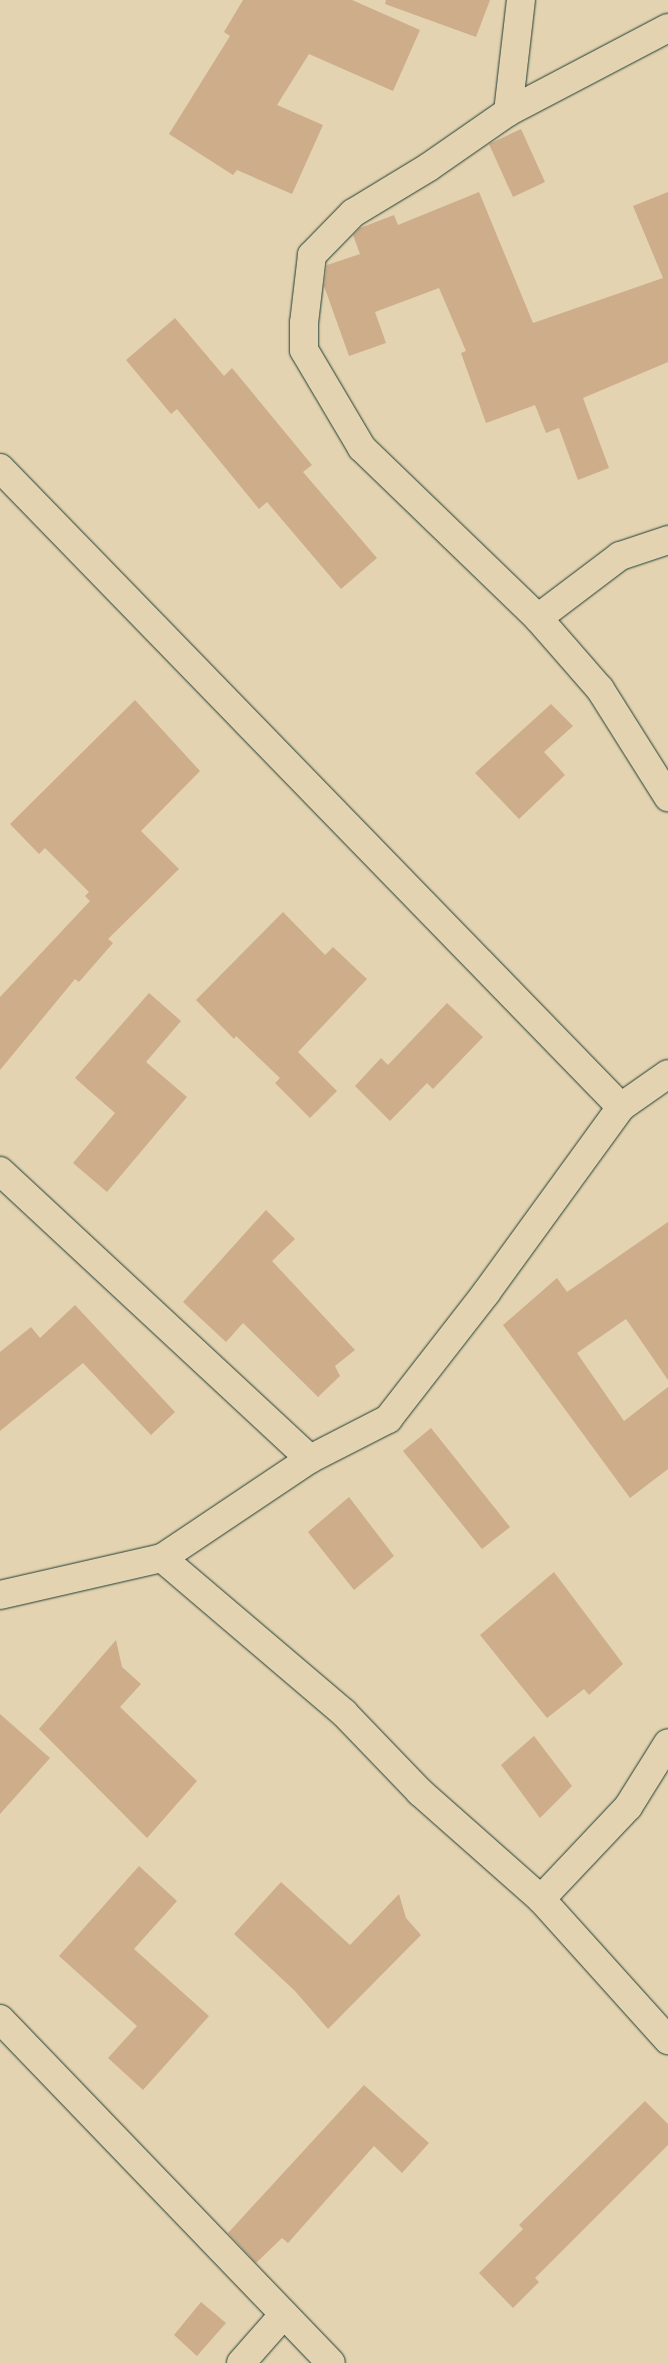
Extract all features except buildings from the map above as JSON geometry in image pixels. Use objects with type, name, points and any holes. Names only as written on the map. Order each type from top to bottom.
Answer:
[{"type":"street","points":[[508,112],[521,0]]},
{"type":"street","points":[[668,28],[508,112],[429,168],[353,213],[312,255],[305,296],[304,350],[362,448],[538,618],[600,689],[668,797]]},
{"type":"street","points":[[0,468],[621,1107]]},
{"type":"street","points":[[538,618],[620,556],[668,540]]},
{"type":"street","points":[[0,1595],[162,1558],[310,1459],[388,1419],[486,1293],[621,1107],[668,1074]]},
{"type":"street","points":[[0,1172],[310,1459]]},
{"type":"street","points":[[162,1558],[344,1713],[420,1792],[541,1899],[668,2040]]},
{"type":"street","points":[[541,1899],[628,1807],[668,1743]]},
{"type":"street","points":[[0,2019],[331,2363]]},
{"type":"street","points":[[241,2363],[284,2314]]}]
